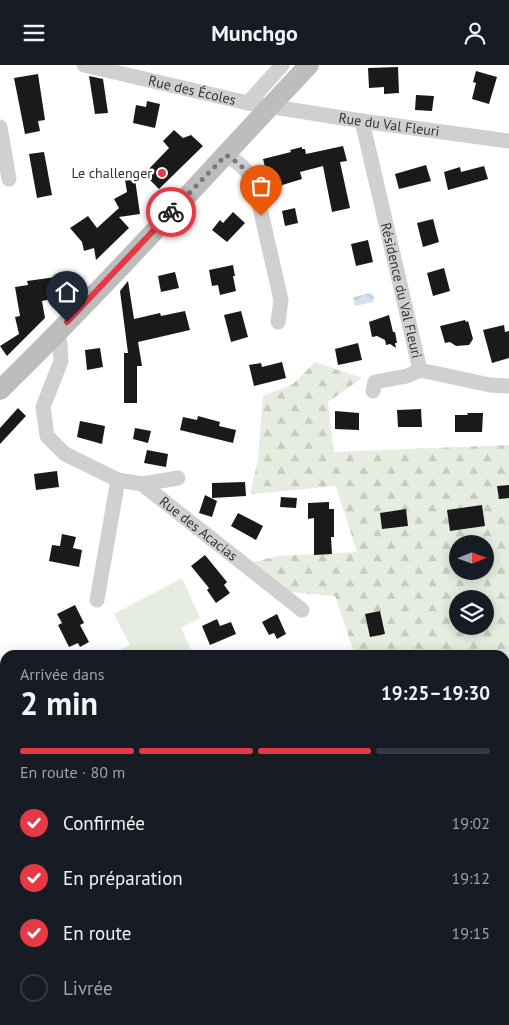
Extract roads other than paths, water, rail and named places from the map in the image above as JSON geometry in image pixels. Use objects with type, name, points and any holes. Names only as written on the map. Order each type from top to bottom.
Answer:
[{"type":"main road","points":[[0,390],[55,335],[309,65]]},
{"type":"street","name":"Rue des Écoles","points":[[84,65],[248,103],[271,105]]},
{"type":"street","points":[[248,103],[282,65]]},
{"type":"street","name":"Rue du Val Fleuri","points":[[271,105],[362,121],[509,141]]},
{"type":"street","name":"Résidence du Val Fleuri","points":[[362,121],[420,370],[490,385],[509,386]]},
{"type":"street","points":[[0,127],[9,179]]},
{"type":"street","points":[[226,155],[249,173],[254,182],[281,300],[278,323]]},
{"type":"street","name":"Rue des Acacias","points":[[55,335],[60,343],[61,361],[43,407],[47,436],[65,453],[118,480],[142,484],[178,478]]},
{"type":"street","points":[[373,391],[375,382],[407,376],[420,370]]},
{"type":"street","points":[[97,600],[118,480]]},
{"type":"street","name":"Rue des Acacias","points":[[142,484],[302,610]]},
{"type":"water","points":[[371,293],[374,297],[373,302],[355,306],[353,297]]},
{"type":"place","name":"Le challenger","points":[[162,173]]}]
